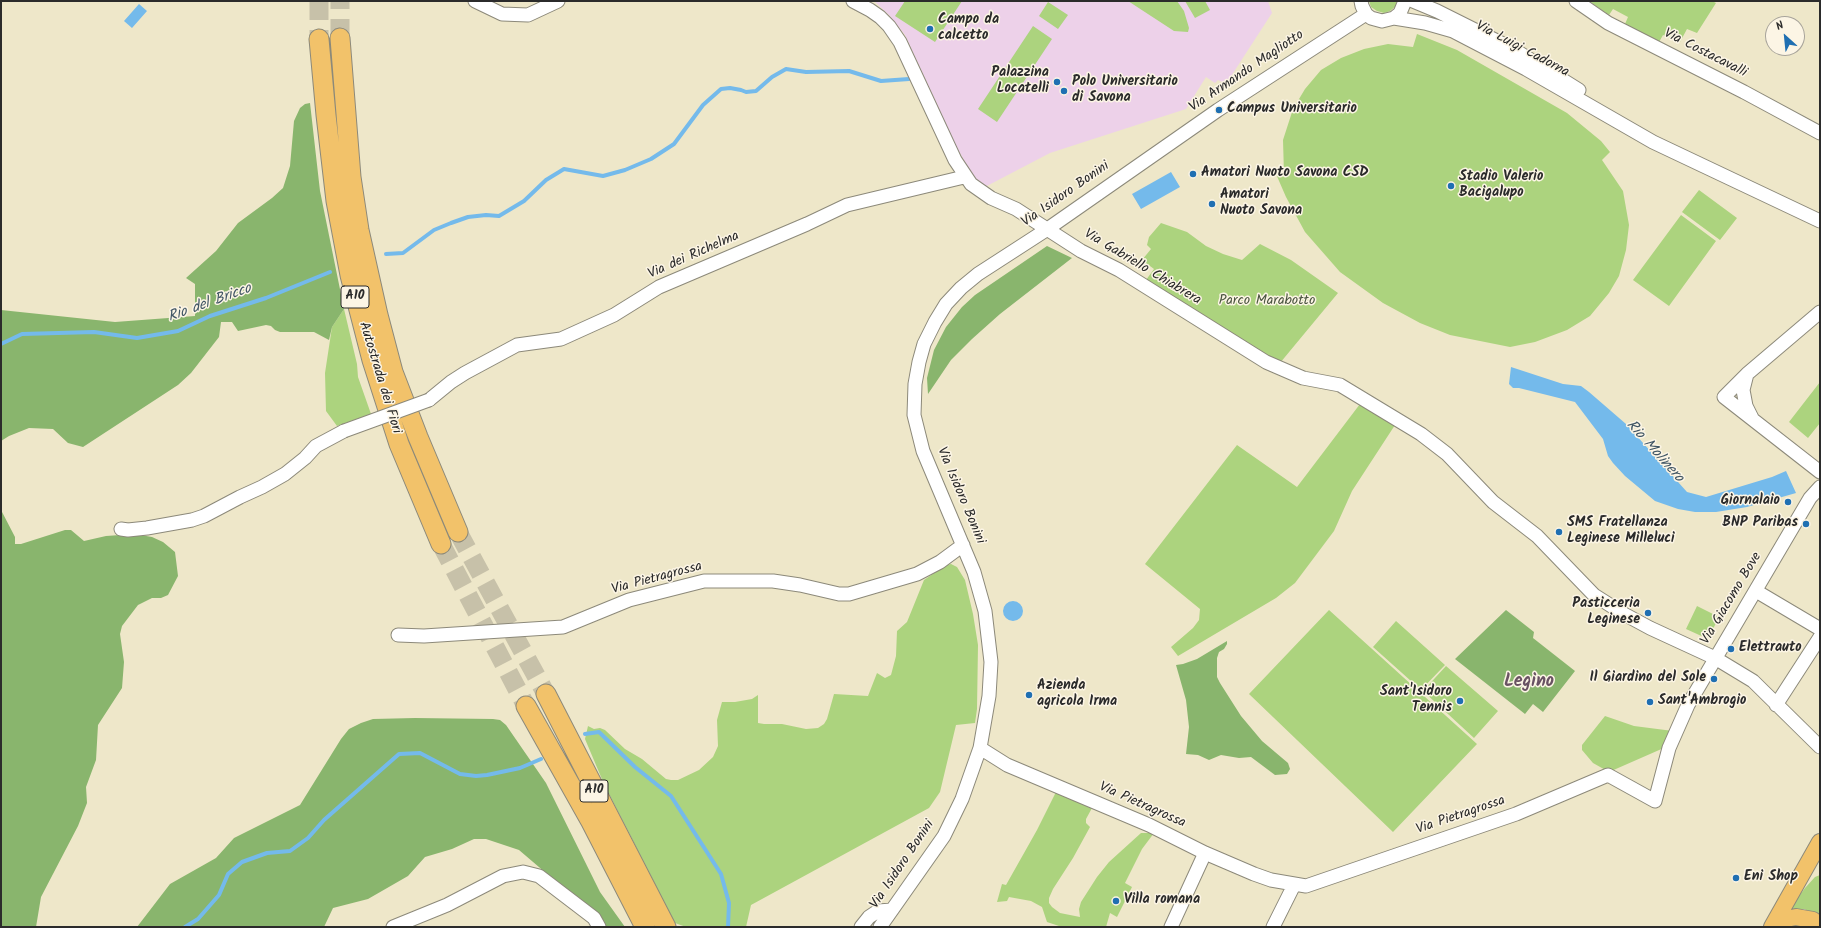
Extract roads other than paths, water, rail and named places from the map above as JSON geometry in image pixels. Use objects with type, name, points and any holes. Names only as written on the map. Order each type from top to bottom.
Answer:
[{"type":"highway","name":"Autostrada dei Fiori","points":[[340,38],[351,177],[359,230],[378,315],[393,372],[418,437],[458,532]]},
{"type":"highway","name":"Autostrada dei Fiori","points":[[319,39],[336,201],[350,275],[372,360],[399,444],[441,544]]},
{"type":"highway","name":"A10","points":[[546,694],[636,891],[645,927]]},
{"type":"highway","name":"A10","points":[[526,706],[590,820],[636,891],[666,927]]},
{"type":"main road","points":[[1774,924],[1812,866],[1820,842]]},
{"type":"main road","points":[[1774,924],[1796,917],[1813,920],[1820,926]]},
{"type":"street","points":[[474,1],[502,14],[528,15],[558,1]]},
{"type":"street","name":"Via Gabriello Chiabrera","points":[[853,1],[880,17],[889,26],[900,42],[955,160],[964,177],[970,184],[984,194],[1016,209],[1046,230],[1098,262],[1118,270],[1266,362],[1303,378],[1340,384],[1421,434],[1447,454],[1493,502],[1537,536],[1570,569],[1577,580],[1608,606],[1650,628],[1715,658],[1753,681],[1820,747]]},
{"type":"street","points":[[1361,1],[1366,14]]},
{"type":"street","points":[[1394,18],[1400,13],[1405,1]]},
{"type":"street","name":"Via Luigi Cadorna","points":[[1413,1],[1437,11],[1515,50],[1601,104],[1628,127]]},
{"type":"street","name":"Via Luigi Cadorna","points":[[1439,1],[1448,12],[1478,32]]},
{"type":"street","name":"Via Costacavalli","points":[[1576,1],[1608,23],[1744,92],[1820,133]]},
{"type":"street","name":"Via Luigi Cadorna","points":[[1366,14],[1371,18],[1382,21],[1394,18],[1425,23],[1453,31],[1526,69],[1653,142],[1820,221]]},
{"type":"street","name":"Via Armando Magliotto","points":[[1147,158],[1329,36],[1366,14]]},
{"type":"street","name":"Via Isidoro Bonini","points":[[880,927],[944,836],[962,799],[980,748],[989,696],[991,662],[985,611],[974,572],[931,471],[917,432],[914,415],[915,384],[922,350],[935,322],[946,304],[961,288],[996,262],[1046,230],[1147,158]]},
{"type":"street","name":"Via dei Richelma","points":[[121,529],[128,530],[192,520],[204,516],[285,474],[305,458],[316,446],[344,431],[429,400],[465,372],[517,345],[561,339],[614,315],[659,287],[693,271],[713,265],[847,205],[964,177]]},
{"type":"street","points":[[1820,312],[1747,374],[1724,397],[1820,472]]},
{"type":"street","points":[[1747,374],[1743,390],[1746,406],[1752,420]]},
{"type":"street","name":"Via Giacomo Bove","points":[[1655,801],[1669,748],[1688,705],[1810,498],[1820,487]]},
{"type":"street","name":"Via Pietragrossa","points":[[398,635],[424,636],[563,627],[629,600],[704,582],[773,580],[839,594],[849,594],[917,574],[940,562],[963,545]]},
{"type":"street","points":[[1756,591],[1820,629]]},
{"type":"street","points":[[1776,705],[1820,637]]},
{"type":"street","name":"Via Pietragrossa","points":[[980,748],[1007,765],[1149,825],[1205,853],[1260,876],[1294,885],[1306,886],[1516,814],[1608,775],[1655,801]]},
{"type":"street","points":[[1171,927],[1205,853]]},
{"type":"street","points":[[393,927],[447,905],[503,876],[523,872],[539,876],[594,918],[599,927]]},
{"type":"street","points":[[1273,927],[1294,885]]},
{"type":"street","points":[[861,927],[869,917],[878,911],[892,910]]},
{"type":"water","points":[[139,4],[147,11],[132,28],[124,21]]},
{"type":"water","points":[[1171,172],[1180,187],[1141,209],[1132,194]]},
{"type":"water","points":[[1511,367],[1563,384],[1581,386],[1626,424],[1687,492],[1706,497],[1772,477],[1786,471],[1796,493],[1747,507],[1716,512],[1695,512],[1678,509],[1655,501],[1625,476],[1613,463],[1608,456],[1603,439],[1575,402],[1519,388],[1513,388],[1509,384]]},
{"type":"water","points":[[1013,601],[1020,604],[1023,611],[1020,618],[1013,621],[1006,618],[1003,611],[1006,604]]},
{"type":"waterway","name":"Rio del Bricco","points":[[386,254],[403,253],[434,230],[468,217],[486,215],[499,216],[524,201],[546,180],[564,169],[603,176],[625,170],[651,159],[674,144],[703,105],[721,89],[730,88],[746,92],[756,91],[772,77],[786,69],[806,72],[849,71],[881,81],[909,79]]},
{"type":"waterway","name":"Rio del Bricco","points":[[1,344],[22,334],[94,332],[137,338],[178,331],[210,316],[266,298],[330,272]]},
{"type":"waterway","points":[[585,734],[599,732],[635,767],[671,796],[721,874],[729,903],[728,927]]},
{"type":"waterway","points":[[185,927],[198,919],[219,895],[228,874],[242,862],[267,853],[290,851],[308,838],[324,820],[399,754],[420,753],[460,774],[476,776],[520,768],[541,759]]},
{"type":"tunnel","points":[[319,1],[319,39]]},
{"type":"tunnel","points":[[340,1],[340,38]]},
{"type":"tunnel","points":[[458,532],[546,694]]},
{"type":"tunnel","points":[[441,544],[526,706]]},
{"type":"place","name":"Campo da calcetto","points":[[930,29]]},
{"type":"place","name":"Palazzina Locatelli","points":[[1057,82]]},
{"type":"place","name":"Polo Universitario di Savona","points":[[1064,91]]},
{"type":"place","name":"Campus Universitario","points":[[1219,110]]},
{"type":"place","name":"Amatori Nuoto Savona CSD","points":[[1193,174]]},
{"type":"place","name":"Stadio Valerio Bacigalupo","points":[[1451,186]]},
{"type":"place","name":"Amatori Nuoto Savona","points":[[1212,204]]},
{"type":"place","name":"Giornalaio","points":[[1788,502]]},
{"type":"place","name":"BNP Paribas","points":[[1806,524]]},
{"type":"place","name":"SMS Fratellanza Leginese Milleluci","points":[[1559,532]]},
{"type":"place","name":"Pasticceria Leginese","points":[[1648,613]]},
{"type":"place","name":"Elettrauto","points":[[1731,649]]},
{"type":"place","name":"Il Giardino del Sole","points":[[1714,679]]},
{"type":"place","name":"Azienda agricola Irma","points":[[1029,695]]},
{"type":"place","name":"Sant'Isidoro Tennis","points":[[1460,701]]},
{"type":"place","name":"Sant'Ambrogio","points":[[1650,702]]},
{"type":"place","name":"Eni Shop","points":[[1736,878]]},
{"type":"place","name":"Villa romana","points":[[1116,901]]},
{"type":"district","name":"Legino","points":[[1529,683]]},
{"type":"park label","name":"Parco Marabotto","points":[[1267,302]]},
{"type":"water label","name":"Rio Molinero","points":[[1654,452]]}]
